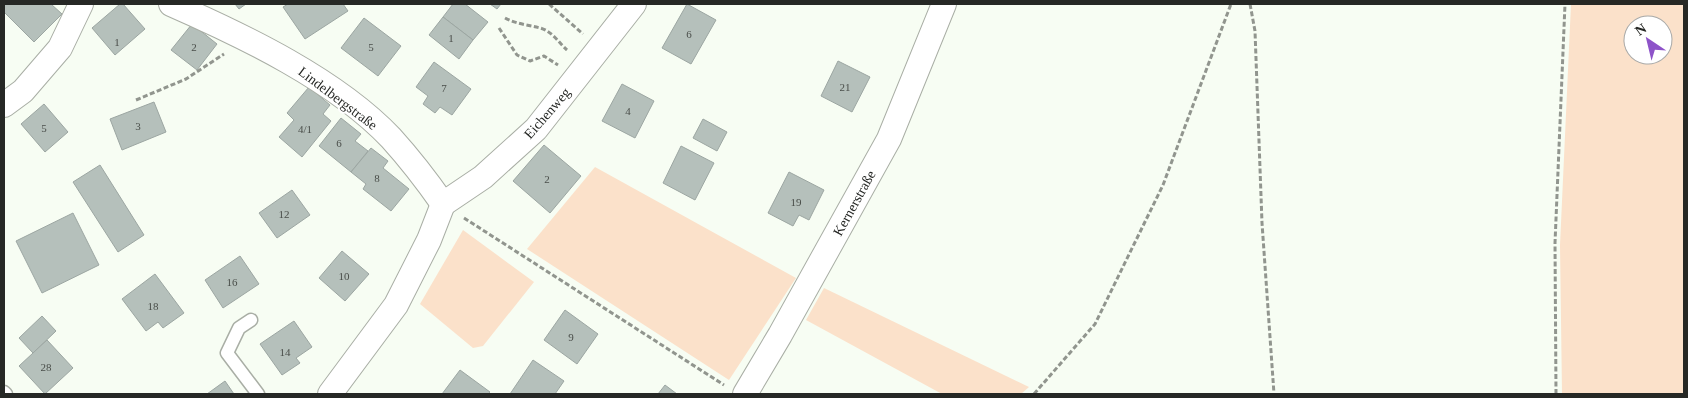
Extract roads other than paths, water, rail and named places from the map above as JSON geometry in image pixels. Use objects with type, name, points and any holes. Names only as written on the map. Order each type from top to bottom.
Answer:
[{"type":"street","points":[[4,105],[24,90],[60,48],[81,4]]},
{"type":"street","name":"Lindelbergstraße","points":[[171,4],[303,70],[359,110],[390,137],[419,170],[442,204]]},
{"type":"street","name":"Eichenweg","points":[[442,204],[483,177],[536,129],[634,4]]},
{"type":"street","name":"Kernerstraße","points":[[737,392],[780,335],[889,139],[944,4]]},
{"type":"street","points":[[338,391],[396,305],[428,240],[442,204]]},
{"type":"lane","points":[[251,320],[240,328],[227,353],[258,394]]}]
